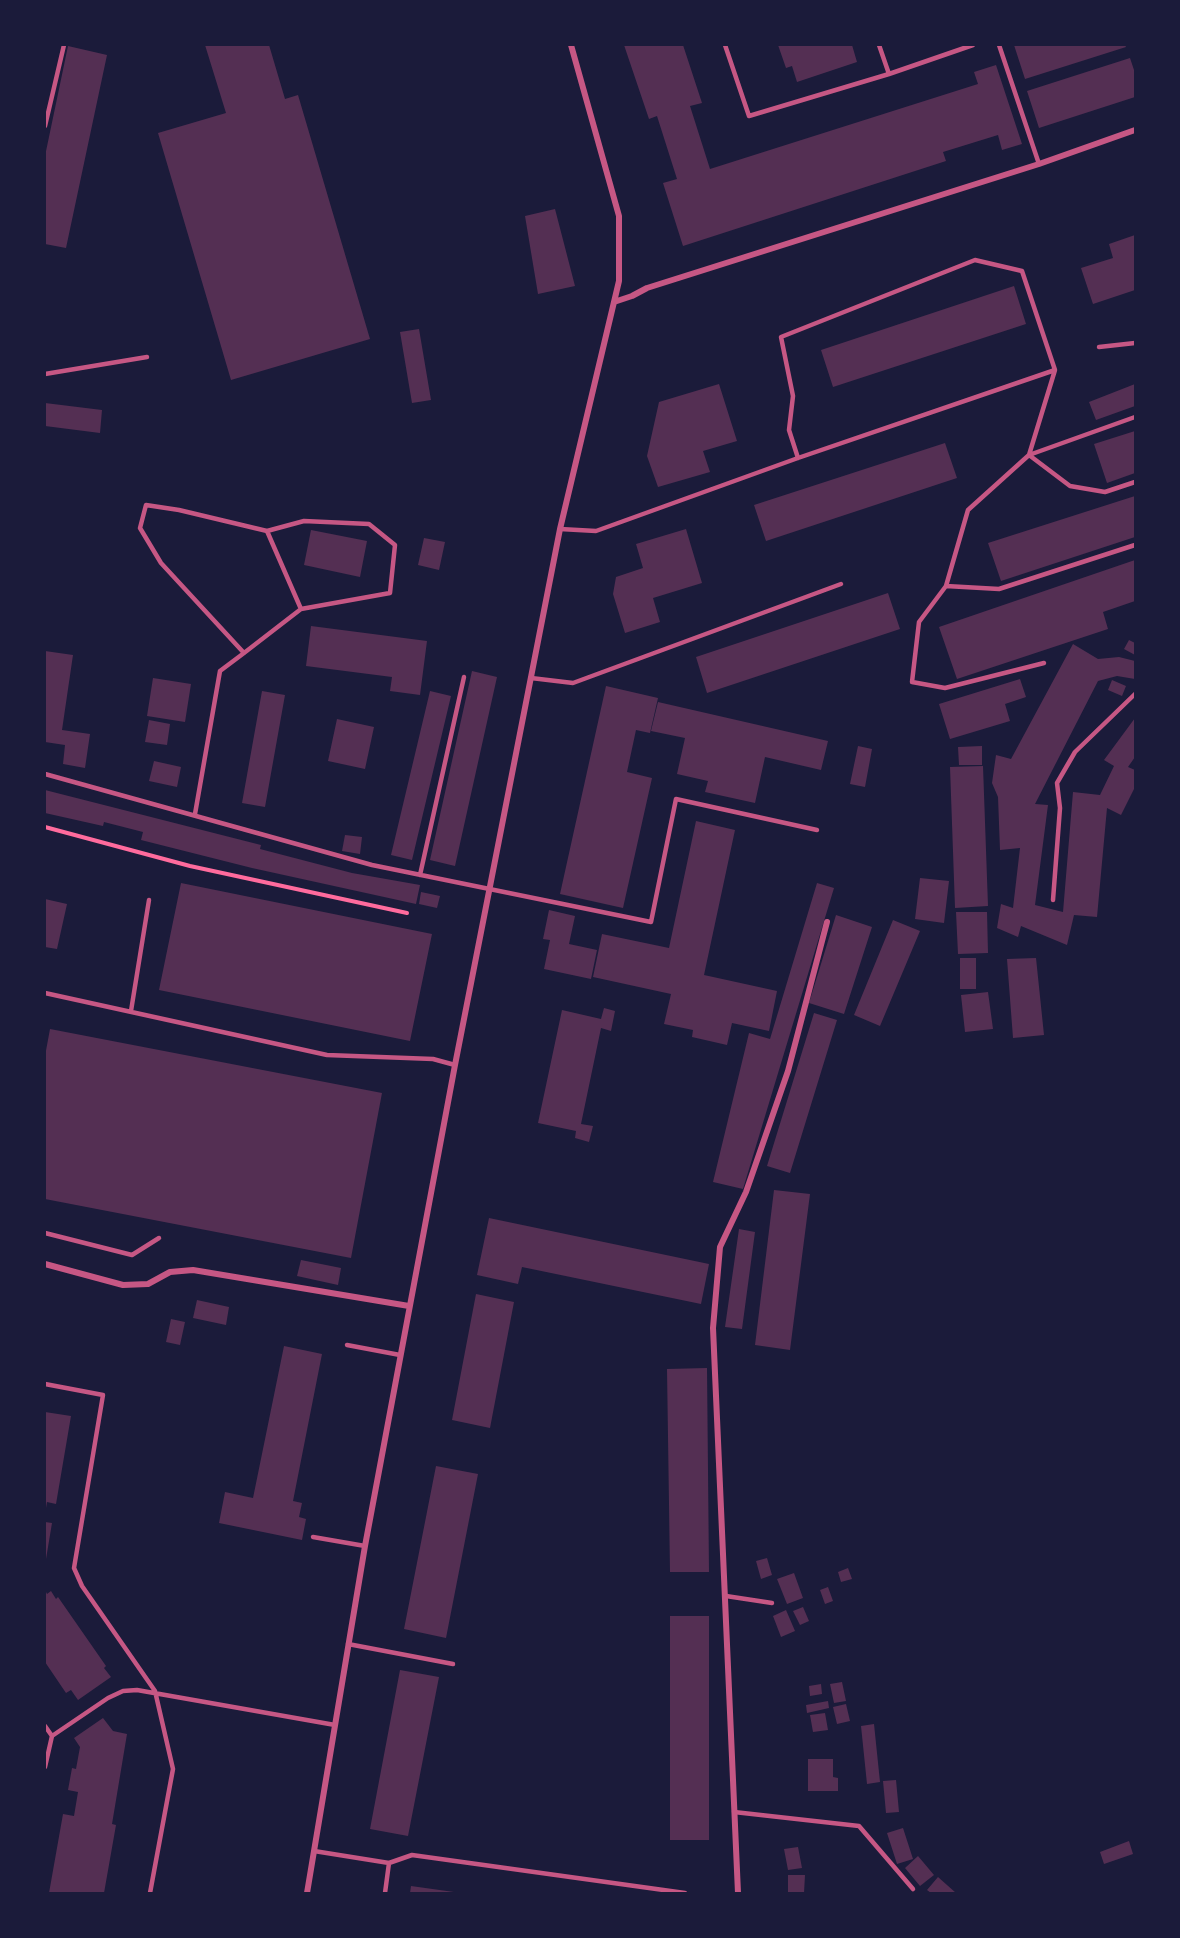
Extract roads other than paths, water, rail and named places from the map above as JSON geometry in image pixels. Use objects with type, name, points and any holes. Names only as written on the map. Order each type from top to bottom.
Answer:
[{"type":"street","points":[[307,1893],[365,1546],[455,1065],[560,529],[614,302],[620,260],[619,216],[572,45]]},
{"type":"street","points":[[614,302],[647,288],[1039,164],[1135,130]]},
{"type":"street","points":[[738,1893],[713,1328],[720,1247],[746,1192],[788,1071],[827,922]]},
{"type":"street","points":[[45,1264],[123,1285],[148,1284],[170,1272],[193,1270],[409,1306]]},
{"type":"lane","points":[[45,126],[64,45]]},
{"type":"lane","points":[[725,45],[749,116],[889,74],[973,45]]},
{"type":"lane","points":[[879,45],[889,74]]},
{"type":"lane","points":[[999,45],[1039,164]]},
{"type":"lane","points":[[798,458],[789,430],[793,396],[781,337],[975,260],[1022,271],[1055,370],[1029,455]]},
{"type":"lane","points":[[1099,347],[1135,343]]},
{"type":"lane","points":[[45,374],[147,357]]},
{"type":"lane","points":[[560,529],[596,531],[798,458],[1055,370]]},
{"type":"lane","points":[[1044,663],[945,688],[912,682],[919,622],[946,586],[968,510],[1029,455],[1135,417]]},
{"type":"lane","points":[[1029,455],[1070,486],[1105,492],[1135,482]]},
{"type":"lane","points":[[195,814],[220,671],[244,653],[301,609],[390,593],[395,545],[369,524],[304,521],[267,531],[179,510],[146,506],[140,528],[161,563],[244,653]]},
{"type":"lane","points":[[267,531],[301,609]]},
{"type":"lane","points":[[946,586],[999,589],[1135,545]]},
{"type":"lane","points":[[531,678],[573,683],[841,584]]},
{"type":"lane","points":[[420,875],[464,677]]},
{"type":"lane","points":[[1053,900],[1060,808],[1057,783],[1075,752],[1135,694]]},
{"type":"lane","points":[[45,774],[372,865],[651,922],[676,800],[817,830]]},
{"type":"lane","points":[[131,1011],[149,900]]},
{"type":"lane","points":[[45,993],[327,1055],[433,1059],[455,1065]]},
{"type":"lane","points":[[45,1233],[132,1255],[159,1238]]},
{"type":"lane","points":[[347,1345],[400,1355]]},
{"type":"lane","points":[[45,1384],[103,1395]]},
{"type":"lane","points":[[104,1387],[74,1568],[82,1586],[155,1691],[173,1769],[150,1893]]},
{"type":"lane","points":[[313,1537],[365,1546]]},
{"type":"lane","points":[[726,1596],[772,1603]]},
{"type":"lane","points":[[348,1644],[453,1664]]},
{"type":"lane","points":[[45,1767],[52,1736],[108,1698],[123,1691],[155,1691],[334,1725]]},
{"type":"lane","points":[[45,1726],[52,1736]]},
{"type":"lane","points":[[734,1812],[859,1826],[913,1889]]},
{"type":"lane","points":[[314,1851],[389,1863],[412,1855],[685,1893]]},
{"type":"lane","points":[[385,1893],[389,1863]]}]
